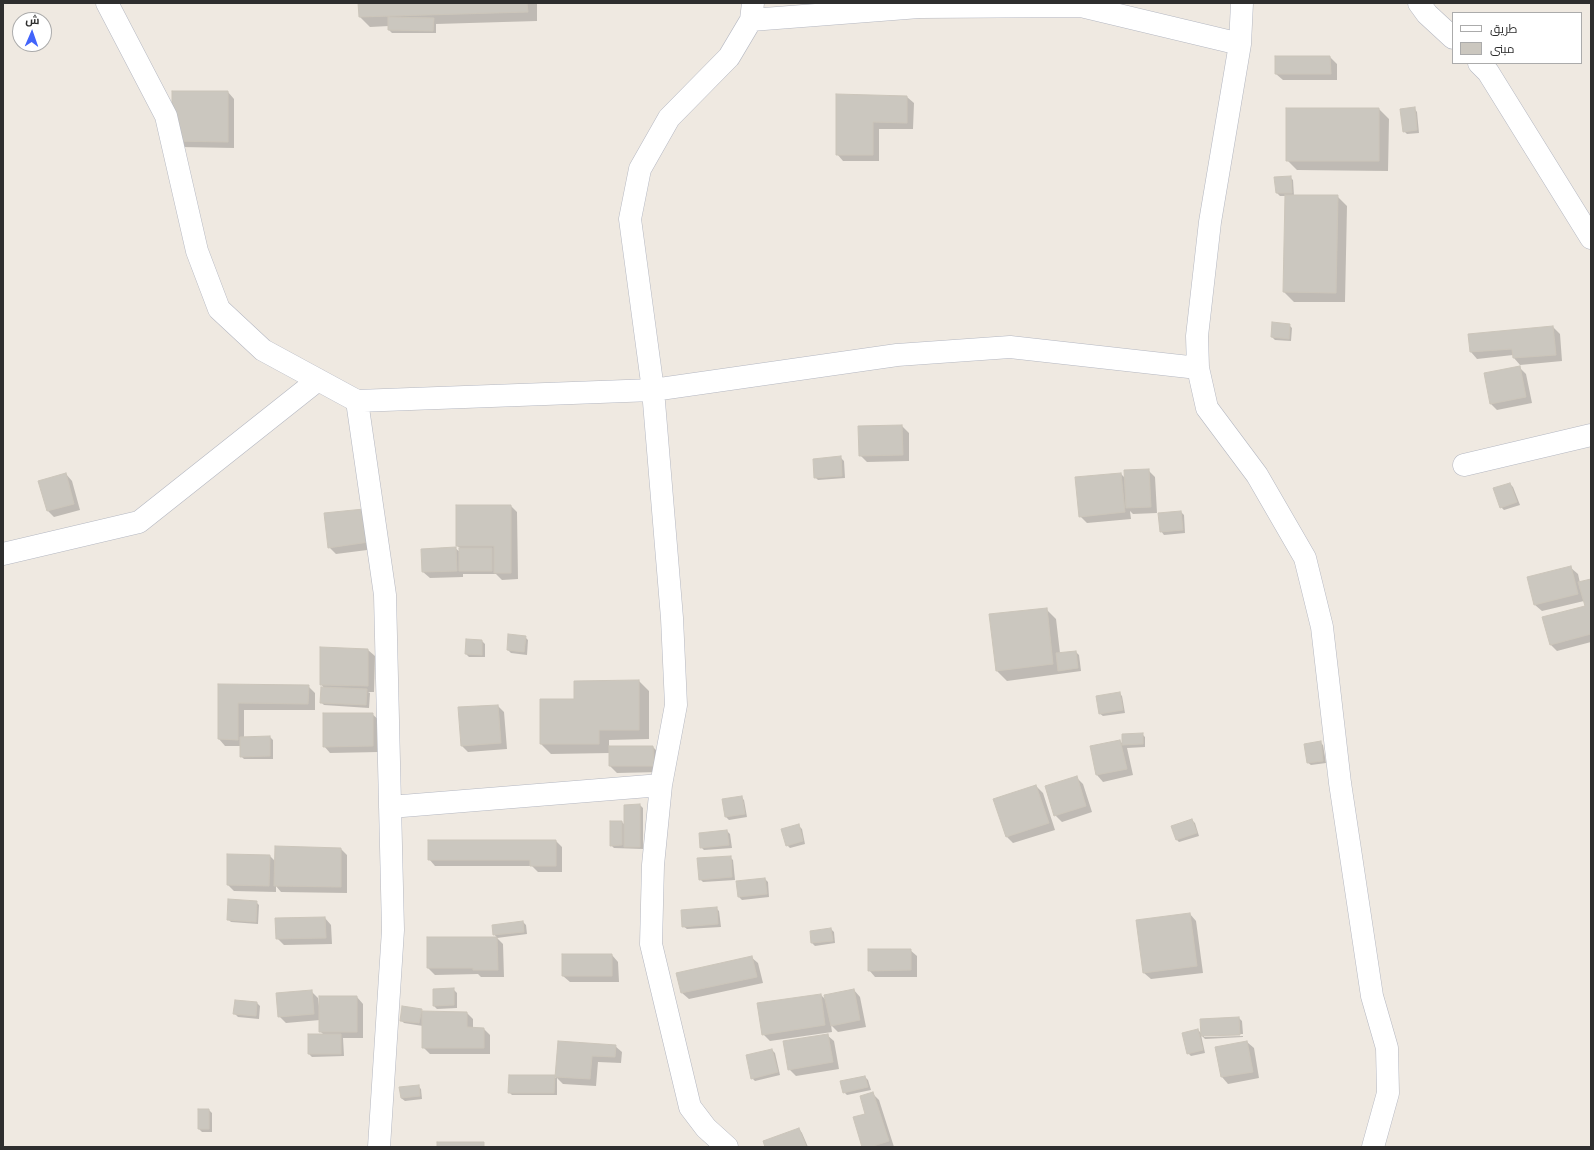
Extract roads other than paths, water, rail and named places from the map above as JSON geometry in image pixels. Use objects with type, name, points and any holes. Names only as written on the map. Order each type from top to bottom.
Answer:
[{"type":"street","points":[[107,3],[166,116],[197,251],[219,309],[263,350],[357,401],[653,390],[897,355],[1010,347],[1198,368]]},
{"type":"street","points":[[1242,3],[1240,44],[1210,222],[1197,336],[1198,368],[1206,408],[1257,475],[1305,558],[1322,626],[1340,783],[1372,996],[1387,1048],[1388,1094],[1373,1147]]},
{"type":"street","points":[[1420,3],[1427,14],[1452,37]]},
{"type":"street","points":[[727,1147],[706,1128],[690,1107],[651,944],[653,865],[661,785],[676,705],[672,618],[653,390],[630,219],[640,169],[669,118],[729,57],[752,12],[919,7],[1081,6],[1240,44]]},
{"type":"street","points":[[1480,64],[1488,72],[1591,238]]},
{"type":"street","points":[[3,554],[139,522],[318,380]]},
{"type":"street","points":[[357,401],[384,595],[393,930],[379,1147]]},
{"type":"street","points":[[1464,465],[1591,435]]},
{"type":"street","points":[[390,807],[661,785]]}]
